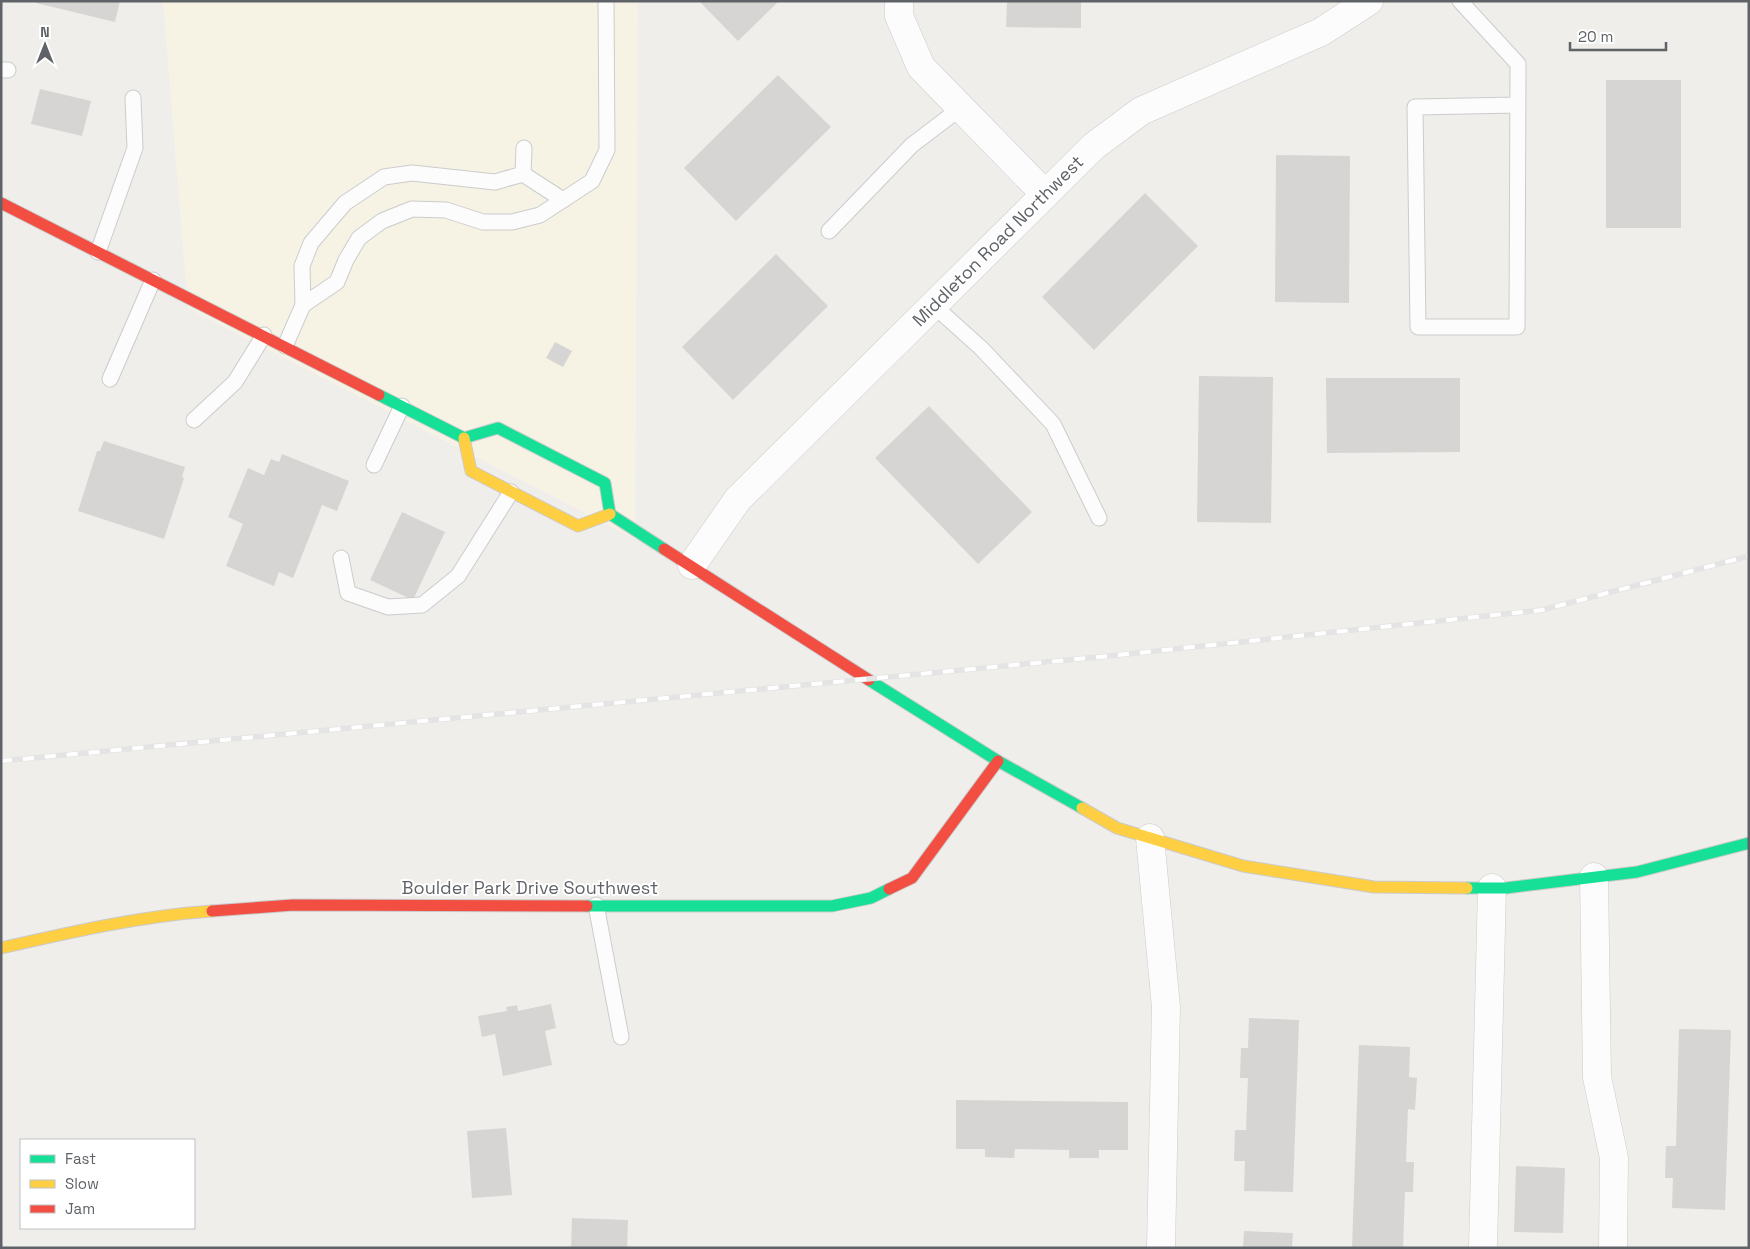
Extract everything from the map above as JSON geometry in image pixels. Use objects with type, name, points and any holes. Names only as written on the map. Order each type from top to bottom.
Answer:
[{"type":"main road","points":[[1,203],[464,438],[498,428],[605,483],[610,514],[692,565],[826,654],[998,761],[1116,828],[1243,866],[1374,887],[1492,888],[1637,872],[1749,843]]},
{"type":"main road","points":[[464,438],[471,471],[511,492],[578,526],[610,514]]},
{"type":"main road","name":"Boulder Park Drive Southwest","points":[[1,948],[79,930],[180,913],[293,905],[832,906],[871,898],[912,878],[998,761]]},
{"type":"street","points":[[899,1],[899,16],[921,67],[1045,194]]},
{"type":"street","name":"Middleton Road Northwest","points":[[692,565],[738,499],[1094,146],[1140,111],[1321,32],[1369,1]]},
{"type":"street","points":[[1150,838],[1166,1007],[1160,1248]]},
{"type":"street","points":[[1594,877],[1597,1076],[1614,1158],[1613,1248]]},
{"type":"street","points":[[1483,1248],[1492,888]]},
{"type":"lane","points":[[303,305],[337,282],[346,260],[359,238],[382,221],[412,209],[446,210],[483,222],[512,222],[540,215],[592,181],[607,150],[606,1]]},
{"type":"lane","points":[[1460,1],[1518,64],[1518,105],[1517,327],[1418,327],[1415,107],[1518,105]]},
{"type":"lane","points":[[98,252],[135,148],[133,98]]},
{"type":"lane","points":[[830,231],[912,145],[962,107]]},
{"type":"lane","points":[[523,174],[524,148]]},
{"type":"lane","points":[[285,346],[303,305],[302,266],[311,244],[345,203],[384,178],[412,173],[495,182],[523,174],[563,200]]},
{"type":"lane","points":[[110,379],[153,280]]},
{"type":"lane","points":[[933,305],[981,348],[1053,424],[1099,518]]},
{"type":"lane","points":[[194,420],[235,382],[264,335]]},
{"type":"lane","points":[[374,465],[402,406]]},
{"type":"lane","points":[[341,558],[348,593],[388,607],[422,605],[458,576],[511,492]]},
{"type":"lane","points":[[596,905],[621,1037]]},
{"type":"shaded area","points":[[163,1],[638,1],[635,539],[188,308]]},
{"type":"building","points":[[36,1],[120,1],[115,22],[36,3]]},
{"type":"building","points":[[699,1],[779,1],[738,41]]},
{"type":"building","points":[[1007,1],[1081,1],[1081,28],[1006,27]]},
{"type":"building","points":[[778,75],[831,127],[736,221],[684,168]]},
{"type":"building","points":[[1606,80],[1681,80],[1681,228],[1606,228]]},
{"type":"building","points":[[40,89],[91,101],[82,136],[31,124]]},
{"type":"building","points":[[1276,155],[1350,156],[1349,303],[1275,302]]},
{"type":"building","points":[[1145,193],[1198,246],[1094,350],[1042,297]]},
{"type":"building","points":[[776,254],[828,306],[733,400],[682,347]]},
{"type":"building","points":[[555,342],[572,351],[563,367],[546,358]]},
{"type":"building","points":[[1199,376],[1273,377],[1271,523],[1197,522]]},
{"type":"building","points":[[1326,378],[1460,378],[1460,452],[1327,453]]},
{"type":"building","points":[[929,406],[1032,512],[978,564],[875,458]]},
{"type":"building","points":[[104,441],[185,467],[182,477],[184,478],[164,539],[78,511],[97,451],[100,451]]},
{"type":"building","points":[[282,454],[349,481],[337,511],[322,505],[293,578],[279,572],[274,586],[226,566],[243,524],[228,517],[248,468],[264,475],[271,459],[279,462]]},
{"type":"building","points":[[402,512],[445,532],[413,600],[370,580]]},
{"type":"building","points":[[551,1004],[556,1028],[545,1031],[552,1065],[503,1076],[495,1034],[482,1037],[478,1016],[507,1011],[506,1007],[517,1005],[518,1011]]},
{"type":"building","points":[[1249,1018],[1299,1020],[1293,1192],[1244,1191],[1245,1161],[1234,1161],[1235,1130],[1246,1130],[1248,1078],[1240,1078],[1241,1048],[1248,1048]]},
{"type":"building","points":[[1679,1029],[1731,1030],[1725,1210],[1672,1208],[1673,1178],[1665,1178],[1666,1146],[1676,1146]]},
{"type":"building","points":[[1359,1045],[1410,1047],[1409,1077],[1417,1078],[1415,1110],[1408,1109],[1406,1162],[1414,1162],[1413,1192],[1405,1192],[1403,1248],[1352,1248]]},
{"type":"building","points":[[956,1100],[1128,1102],[1128,1150],[1099,1150],[1099,1158],[1069,1158],[1069,1150],[1015,1149],[1014,1158],[985,1157],[985,1149],[956,1149]]},
{"type":"building","points":[[506,1128],[512,1195],[472,1198],[467,1131]]},
{"type":"building","points":[[1516,1166],[1565,1168],[1563,1233],[1514,1232]]},
{"type":"building","points":[[572,1218],[628,1220],[627,1248],[571,1248]]},
{"type":"building","points":[[1244,1231],[1293,1233],[1292,1248],[1243,1248]]},
{"type":"railway","points":[[1,761],[1099,657],[1542,610],[1749,556]]},
{"type":"traffic: fast","points":[[379,395],[464,438],[498,428],[605,483],[610,514],[664,549]]},
{"type":"traffic: fast","points":[[869,680],[998,761],[1082,808]]},
{"type":"traffic: fast","points":[[1467,888],[1506,888],[1637,872],[1749,843]]},
{"type":"traffic: fast","points":[[587,906],[832,906],[871,898],[889,889]]},
{"type":"traffic: slow","points":[[464,438],[471,471],[578,526],[610,514]]},
{"type":"traffic: slow","points":[[1082,808],[1117,828],[1243,866],[1374,887],[1467,888]]},
{"type":"traffic: slow","points":[[1,948],[132,921],[212,911]]},
{"type":"traffic: jam","points":[[1,203],[379,395]]},
{"type":"traffic: jam","points":[[664,549],[869,680]]},
{"type":"traffic: jam","points":[[889,889],[912,878],[998,761]]},
{"type":"traffic: jam","points":[[212,911],[293,905],[587,906]]}]
